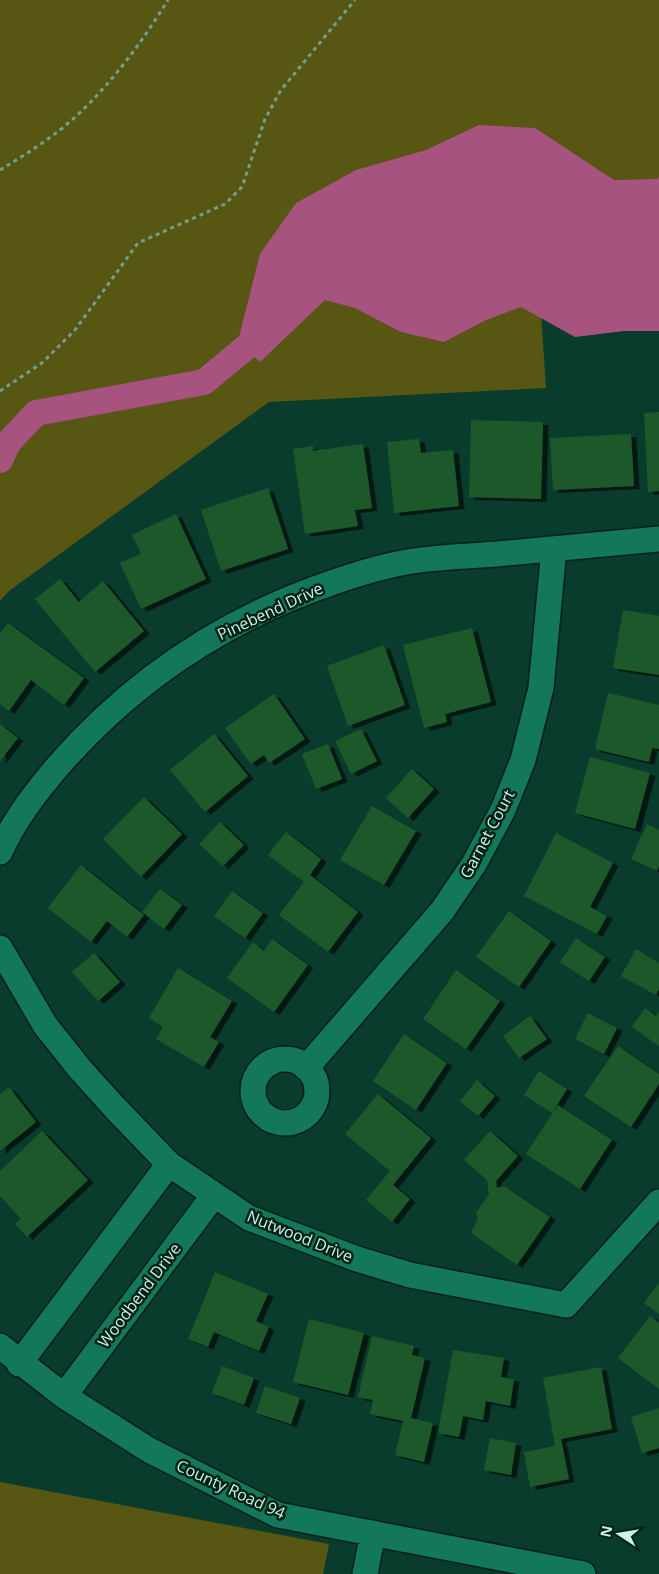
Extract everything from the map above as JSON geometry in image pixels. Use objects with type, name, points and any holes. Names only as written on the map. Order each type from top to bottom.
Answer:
[{"type":"street","name":"Pinebend Drive","points":[[0,852],[8,832],[44,782],[80,742],[141,686],[171,663],[226,629],[298,594],[359,574],[412,561],[659,539]]},
{"type":"street","name":"Garnet Court","points":[[306,1068],[442,911],[474,864],[503,810],[523,760],[541,688],[554,549]]},
{"type":"street","name":"Nutwood Drive","points":[[0,948],[45,1025],[79,1068],[169,1164],[249,1218],[356,1259],[410,1274],[566,1305],[659,1202]]},
{"type":"street","points":[[19,1364],[169,1164]]},
{"type":"street","name":"Woodbend Drive","points":[[64,1396],[214,1195]]},
{"type":"street","name":"County Road 94","points":[[0,1346],[19,1364],[64,1396],[149,1450],[278,1515],[583,1574]]},
{"type":"street","points":[[365,1574],[373,1533]]},
{"type":"path","points":[[0,170],[38,146],[72,120],[100,91],[155,22],[168,0]]},
{"type":"path","points":[[0,391],[42,363],[76,330],[138,243],[226,204],[242,187],[265,119],[281,90],[354,0]]},
{"type":"shaded area","points":[[0,0],[659,0],[659,320],[540,297],[546,388],[269,402],[9,591],[0,601]]},
{"type":"shaded area","points":[[479,125],[535,128],[614,180],[657,179],[659,177],[659,331],[624,331],[575,337],[521,307],[486,320],[444,342],[401,332],[355,308],[325,300],[260,362],[238,341],[260,254],[296,203],[356,170],[426,150]]},
{"type":"shaded area","points":[[0,1482],[329,1544],[323,1574],[0,1574]]},
{"type":"building","points":[[659,412],[659,491],[648,492],[644,413]]},
{"type":"building","points":[[471,420],[543,422],[541,499],[469,497]]},
{"type":"building","points":[[631,434],[634,486],[553,490],[550,438]]},
{"type":"building","points":[[419,439],[421,453],[453,450],[459,506],[394,513],[387,442]]},
{"type":"building","points":[[363,444],[372,508],[355,510],[358,526],[305,534],[293,449],[313,446],[313,451]]},
{"type":"building","points":[[268,488],[288,549],[221,571],[201,510]]},
{"type":"building","points":[[176,514],[206,579],[141,609],[120,563],[141,554],[132,535]]},
{"type":"building","points":[[60,579],[79,602],[103,581],[144,631],[95,672],[35,599]]},
{"type":"building","points":[[623,610],[659,616],[659,675],[613,668]]},
{"type":"building","points":[[8,623],[84,678],[64,705],[31,680],[9,711],[0,704],[0,634]]},
{"type":"building","points":[[472,628],[491,702],[445,714],[447,722],[424,728],[403,645]]},
{"type":"building","points":[[384,645],[405,705],[348,726],[327,666]]},
{"type":"building","points":[[608,693],[659,705],[659,749],[652,748],[649,762],[595,749]]},
{"type":"building","points":[[274,694],[305,739],[269,763],[264,755],[251,764],[225,728]]},
{"type":"building","points":[[0,724],[18,738],[0,761]]},
{"type":"building","points":[[361,729],[377,761],[351,774],[335,741]]},
{"type":"building","points":[[214,734],[248,776],[205,812],[170,770]]},
{"type":"building","points":[[328,744],[342,779],[316,789],[302,754]]},
{"type":"building","points":[[590,757],[650,773],[635,829],[575,813]]},
{"type":"building","points":[[412,769],[434,789],[408,818],[386,798]]},
{"type":"building","points":[[144,797],[182,834],[141,877],[103,839]]},
{"type":"building","points":[[372,806],[416,831],[384,885],[340,860]]},
{"type":"building","points":[[220,822],[244,845],[223,866],[199,844]]},
{"type":"building","points":[[647,824],[659,830],[659,866],[657,871],[631,859]]},
{"type":"building","points":[[286,832],[321,859],[310,875],[358,912],[328,952],[279,915],[304,882],[268,855]]},
{"type":"building","points":[[556,833],[613,863],[590,907],[607,916],[597,934],[524,896]]},
{"type":"building","points":[[81,865],[144,915],[127,937],[107,921],[91,942],[48,908]]},
{"type":"building","points":[[160,889],[182,905],[164,929],[142,912]]},
{"type":"building","points":[[232,891],[263,913],[245,938],[214,916]]},
{"type":"building","points":[[509,911],[551,941],[519,987],[476,957]]},
{"type":"building","points":[[576,938],[605,957],[589,981],[560,962]]},
{"type":"building","points":[[272,939],[308,965],[274,1012],[227,978],[253,942],[264,951]]},
{"type":"building","points":[[636,949],[659,963],[659,989],[656,995],[621,976]]},
{"type":"building","points":[[94,953],[120,982],[98,1001],[72,972]]},
{"type":"building","points":[[178,968],[232,1001],[210,1037],[219,1042],[204,1067],[156,1039],[163,1027],[149,1018]]},
{"type":"building","points":[[456,970],[500,1001],[466,1049],[423,1019]]},
{"type":"building","points":[[645,1008],[656,1016],[659,1011],[659,1046],[632,1027]]},
{"type":"building","points":[[588,1013],[617,1028],[604,1054],[575,1039]]},
{"type":"building","points":[[530,1016],[547,1039],[519,1058],[503,1036]]},
{"type":"building","points":[[404,1034],[447,1063],[416,1110],[373,1081]]},
{"type":"building","points":[[618,1046],[659,1074],[659,1084],[631,1127],[584,1096]]},
{"type":"building","points":[[539,1071],[567,1089],[552,1113],[524,1095]]},
{"type":"building","points":[[477,1080],[495,1096],[478,1116],[460,1101]]},
{"type":"building","points":[[9,1087],[36,1122],[0,1151],[0,1094]]},
{"type":"building","points":[[378,1094],[431,1138],[393,1185],[410,1199],[392,1222],[366,1200],[390,1171],[345,1134]]},
{"type":"building","points":[[558,1105],[612,1140],[580,1189],[526,1154]]},
{"type":"building","points":[[42,1131],[88,1180],[27,1237],[15,1224],[21,1219],[0,1196],[0,1171]]},
{"type":"building","points":[[490,1131],[518,1156],[496,1181],[497,1188],[504,1186],[550,1217],[517,1265],[471,1233],[478,1219],[476,1213],[489,1194],[487,1180],[464,1160]]},
{"type":"building","points":[[215,1272],[268,1294],[256,1321],[269,1327],[259,1351],[214,1332],[208,1347],[188,1339]]},
{"type":"building","points":[[659,1283],[659,1314],[644,1303]]},
{"type":"building","points":[[650,1316],[659,1323],[659,1389],[618,1358]]},
{"type":"building","points":[[309,1319],[364,1333],[348,1395],[293,1382]]},
{"type":"building","points":[[372,1336],[414,1346],[412,1355],[425,1358],[411,1418],[433,1423],[424,1462],[395,1455],[403,1421],[370,1414],[373,1400],[358,1397]]},
{"type":"building","points":[[453,1350],[504,1358],[501,1377],[514,1379],[510,1406],[486,1401],[483,1420],[463,1416],[459,1437],[438,1433]]},
{"type":"building","points":[[222,1366],[254,1378],[244,1405],[212,1393]]},
{"type":"building","points":[[601,1367],[612,1429],[561,1439],[569,1479],[530,1487],[524,1452],[555,1446],[543,1378]]},
{"type":"building","points":[[265,1386],[300,1398],[291,1424],[256,1413]]},
{"type":"building","points":[[659,1408],[659,1448],[642,1453],[631,1417]]},
{"type":"building","points":[[490,1438],[516,1443],[511,1475],[484,1470]]},
{"type":"waterway","points":[[0,460],[8,443],[36,413],[204,382],[272,326]]}]
